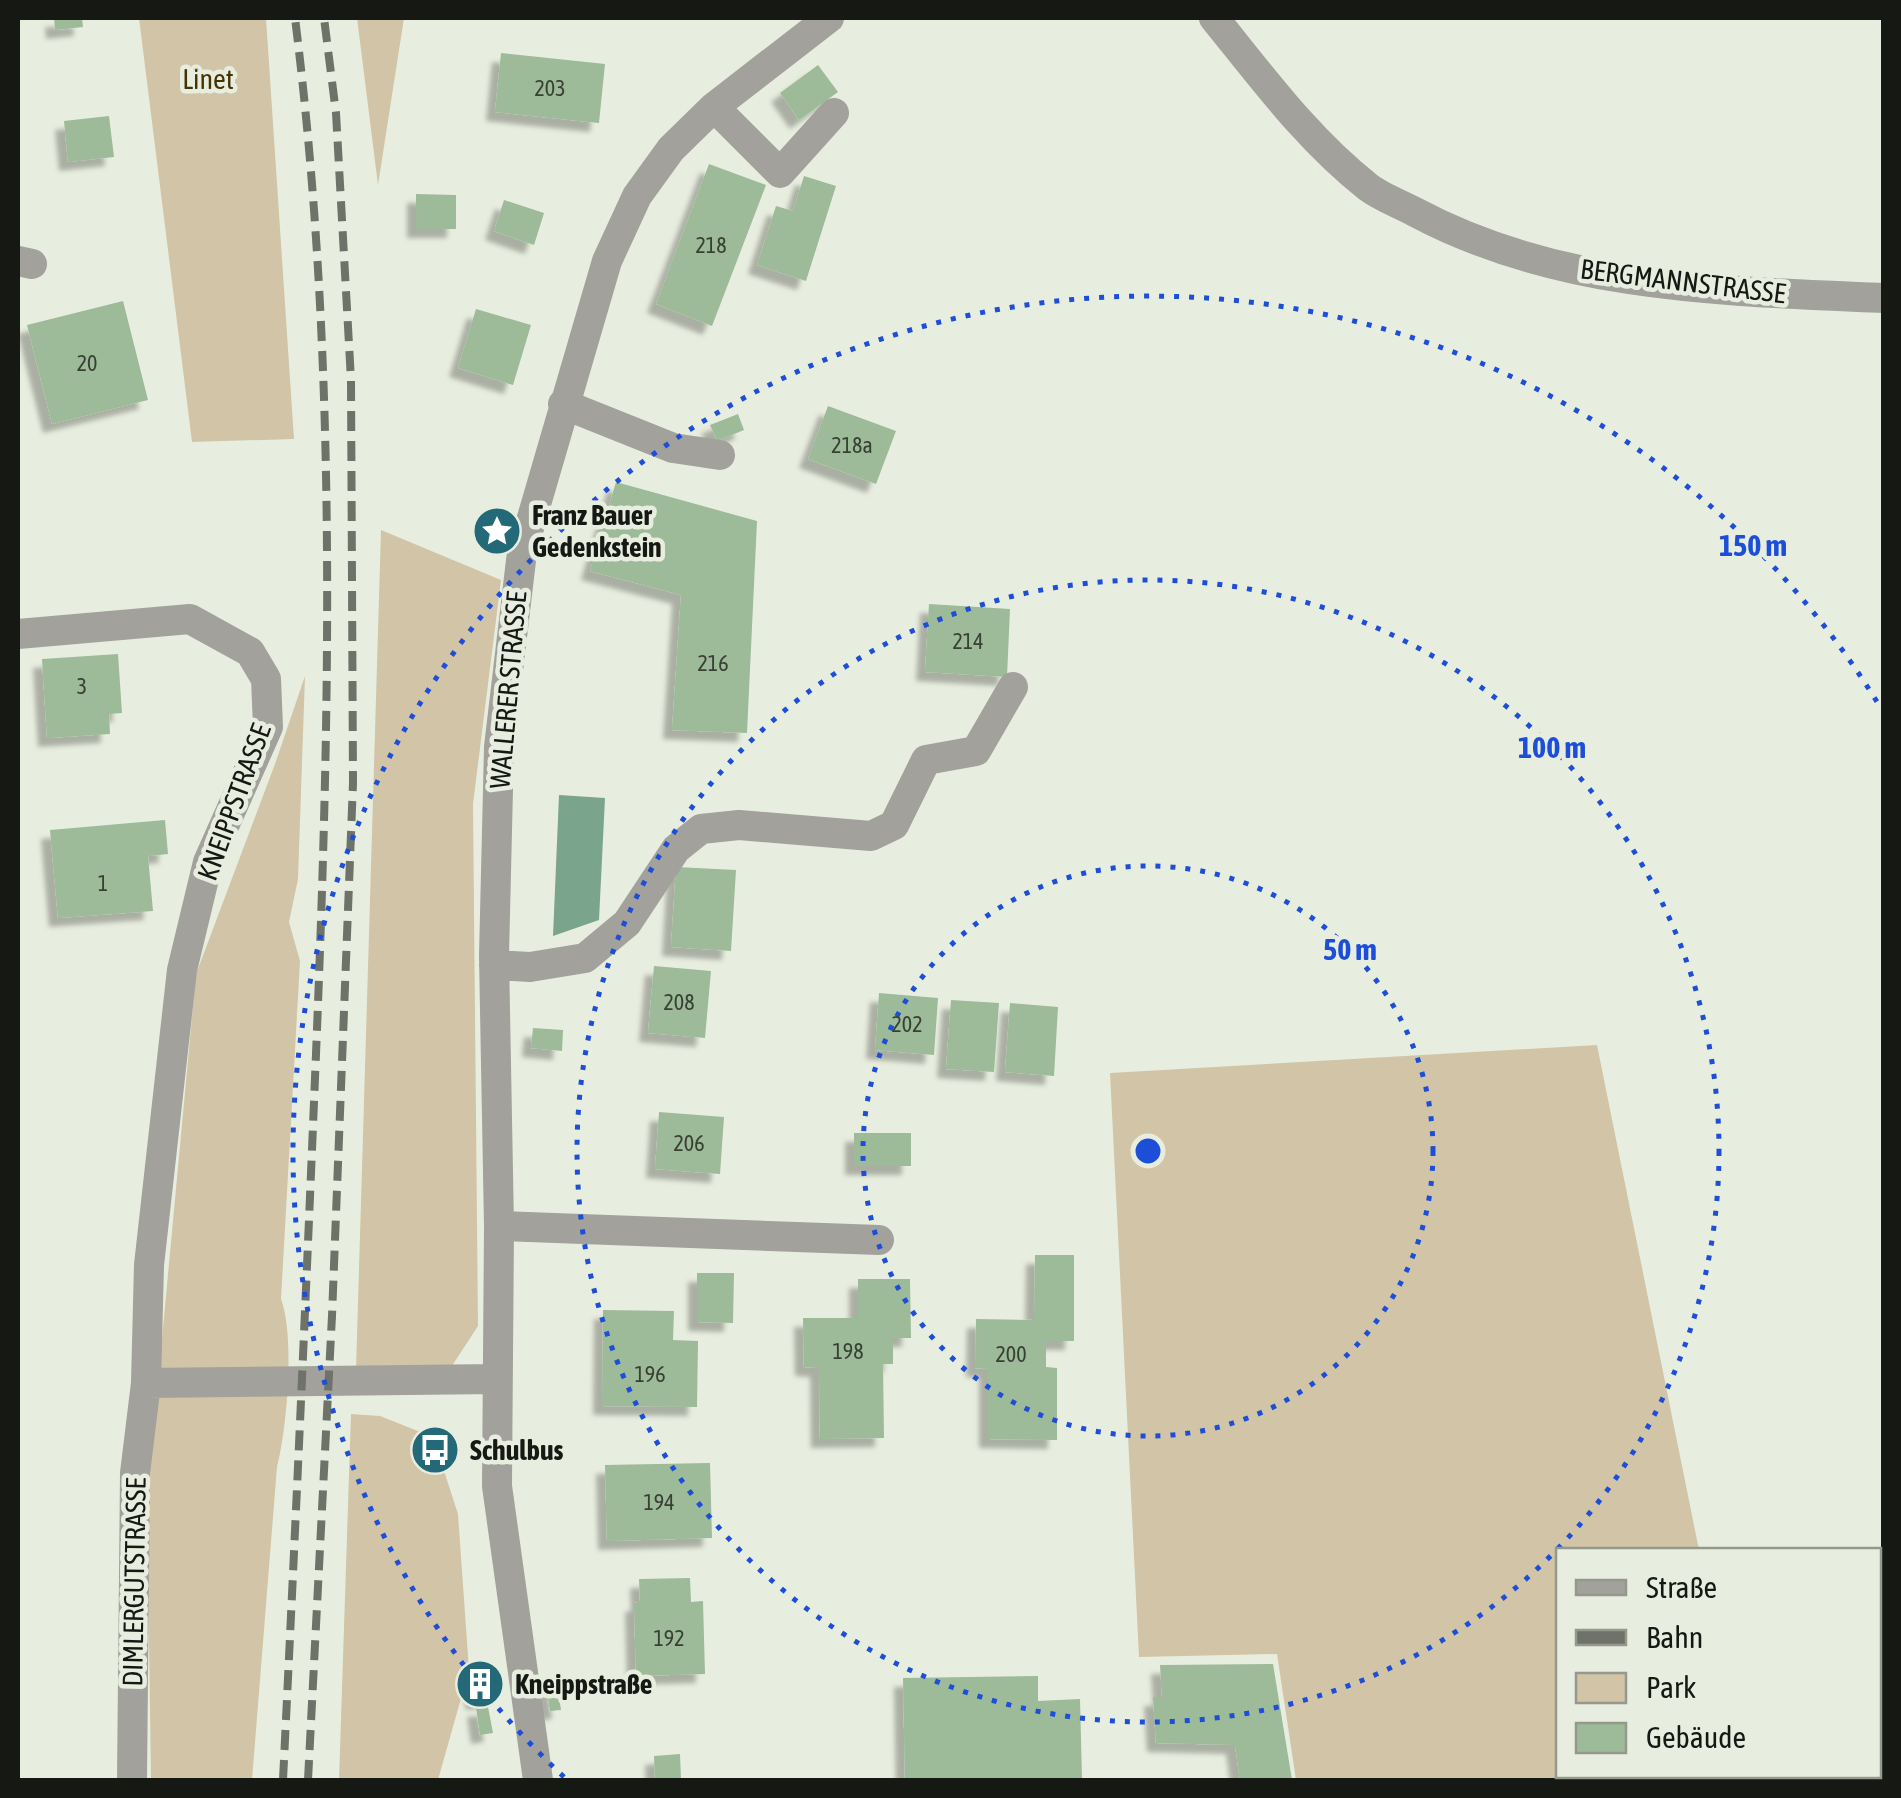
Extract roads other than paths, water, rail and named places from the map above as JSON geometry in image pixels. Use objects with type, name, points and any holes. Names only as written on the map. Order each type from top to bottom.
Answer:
[{"type":"street","name":"WALLERER STRASSE","points":[[538,1780],[497,1486],[499,1226],[494,965],[499,747],[522,552],[607,261],[637,196],[671,149],[714,107],[829,18]]},
{"type":"street","name":"BERGMANNSTRASSE","points":[[1214,18],[1302,126],[1370,188],[1460,236],[1593,276],[1737,291],[1884,298]]},
{"type":"street","points":[[714,107],[780,173],[834,112]]},
{"type":"street","points":[[563,404],[674,448],[720,455]]},
{"type":"street","name":"KNEIPPSTRASSE","points":[[18,634],[190,619],[250,652],[266,679],[268,727],[208,862],[182,970],[148,1265],[146,1383]]},
{"type":"street","points":[[494,965],[530,967],[585,958],[627,923],[676,849],[700,830],[739,825],[871,836],[894,826],[926,760],[976,751],[1013,687]]},
{"type":"street","points":[[499,1226],[880,1240]]},
{"type":"street","points":[[146,1383],[496,1379]]},
{"type":"street","name":"DIMLERGUTSTRASSE","points":[[132,1780],[134,1473],[146,1383]]},
{"type":"railway","points":[[283,1780],[316,1054],[327,665],[324,405],[318,276],[295,18]]},
{"type":"railway","points":[[308,1780],[332,1316],[353,783],[351,380],[336,113],[324,18]]},
{"type":"place","name":"Franz Bauer Gedenkstein","points":[[497,531]]},
{"type":"place","name":"Schulbus","points":[[435,1450]]},
{"type":"place","name":"Kneippstraße","points":[[480,1684]]},
{"type":"park label","name":"Linet","points":[[208,79]]}]
